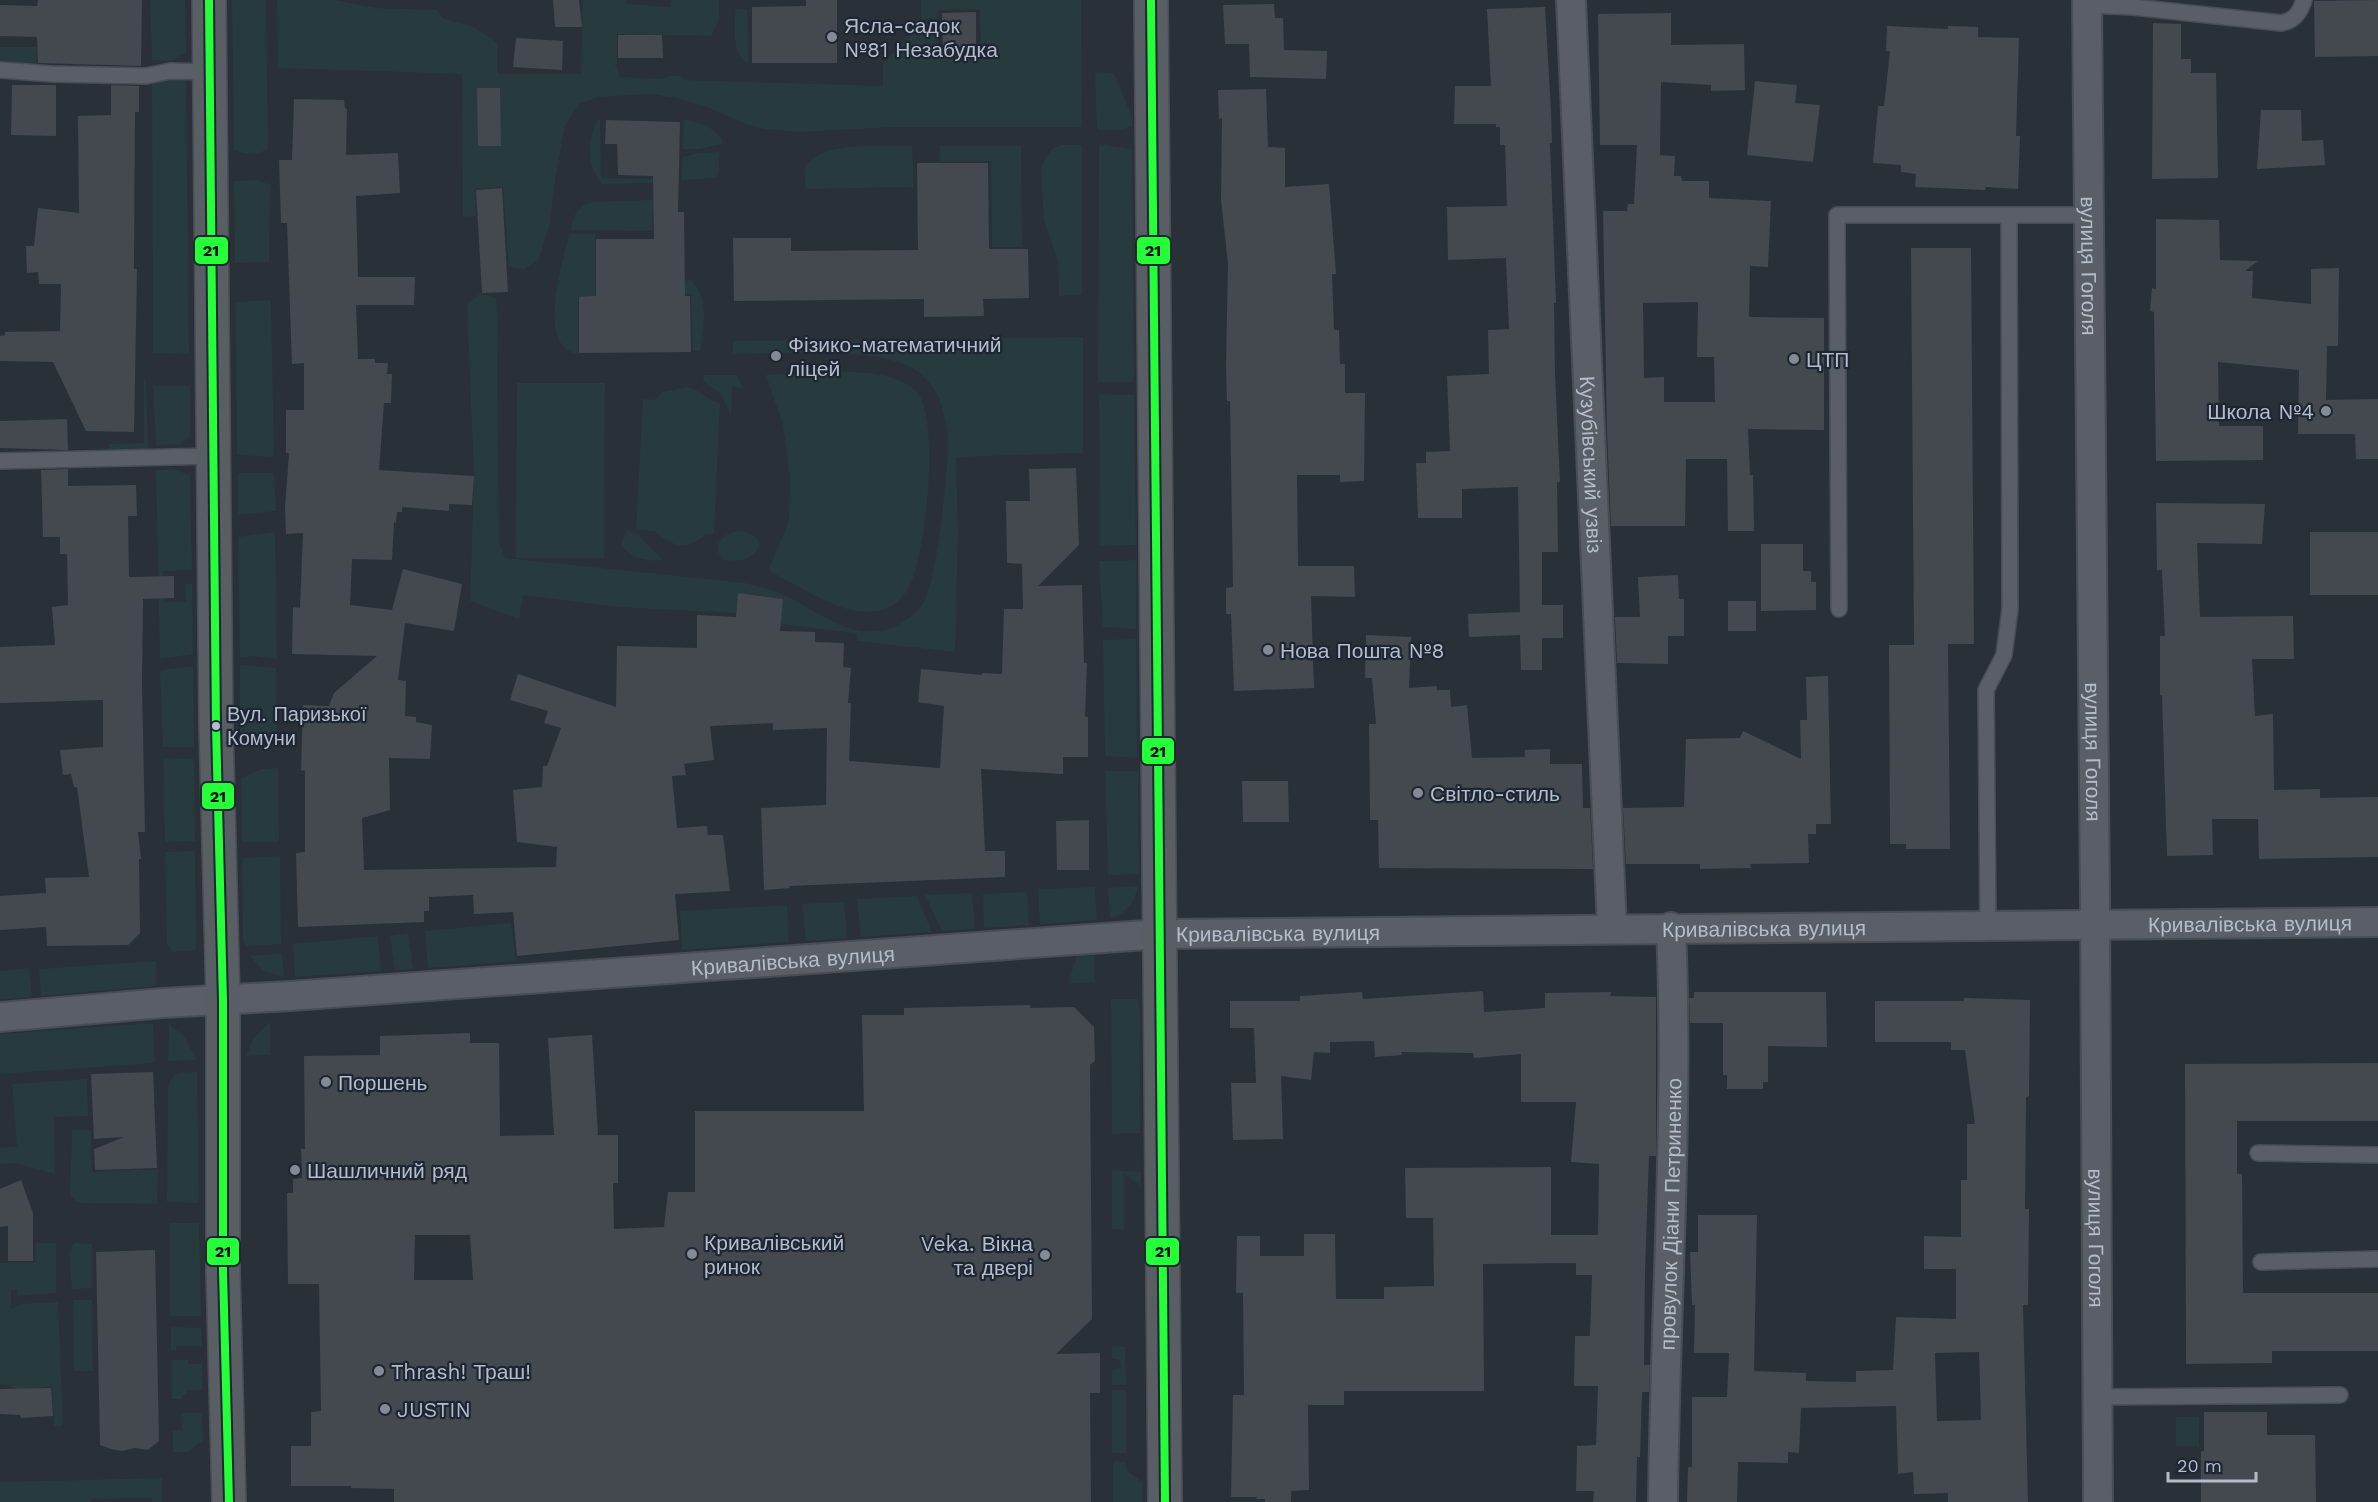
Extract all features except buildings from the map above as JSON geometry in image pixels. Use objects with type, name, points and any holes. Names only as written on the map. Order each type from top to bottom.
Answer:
[{"type":"main road","points":[[209,0],[216,726],[223,1001],[223,1271],[229,1502]]},
{"type":"main road","points":[[1151,0],[1165,1502]]},
{"type":"street","name":"Кузубівський узвіз","points":[[1571,0],[1612,928]]},
{"type":"street","name":"вулиця Гоголя","points":[[2087,3],[2095,923],[2097,1502]]},
{"type":"street","name":"Кривалівська вулиця","points":[[0,1017],[163,1003],[223,1001],[1160,934],[1671,927],[2378,922]]},
{"type":"street","name":"провулок Діани Петриненко","points":[[1663,1502],[1674,1085],[1671,927]]},
{"type":"lane","points":[[2087,3],[2281,23],[2295,18],[2304,0]]},
{"type":"lane","points":[[0,70],[51,74],[146,76],[170,71],[209,72]]},
{"type":"lane","points":[[1839,609],[1837,215],[2090,215]]},
{"type":"lane","points":[[1988,924],[1986,690],[2004,655],[2010,609],[2009,215]]},
{"type":"lane","points":[[0,461],[214,456]]},
{"type":"lane","points":[[2258,1154],[2378,1155]]},
{"type":"lane","points":[[2261,1262],[2378,1259]]},
{"type":"lane","points":[[2097,1396],[2340,1395]]},
{"type":"green space","points":[[150,0],[185,0],[186,53],[171,61],[152,60]]},
{"type":"green space","points":[[232,0],[266,0],[268,149],[255,154],[234,150]]},
{"type":"green space","points":[[277,0],[333,0],[377,8],[437,10],[444,19],[474,27],[497,43],[497,74],[581,74],[583,0],[626,0],[626,4],[670,7],[671,0],[719,0],[719,20],[711,36],[617,34],[617,62],[615,64],[620,77],[662,79],[668,76],[681,76],[685,80],[883,86],[883,64],[921,24],[937,24],[938,54],[981,52],[980,9],[938,10],[937,18],[921,19],[921,0],[1081,0],[1082,127],[893,127],[799,132],[765,129],[745,124],[710,108],[677,98],[650,94],[598,97],[579,104],[565,126],[549,227],[539,259],[525,269],[509,267],[503,187],[475,189],[476,216],[463,217],[462,74],[278,68]]},
{"type":"green space","points":[[735,8],[747,9],[749,63],[743,60],[736,47]]},
{"type":"green space","points":[[0,47],[37,47],[36,67],[0,63]]},
{"type":"green space","points":[[1095,72],[1114,73],[1131,114],[1132,126],[1121,130],[1097,130]]},
{"type":"green space","points":[[186,76],[189,354],[153,353],[152,84],[172,77]]},
{"type":"green space","points":[[600,118],[601,178],[677,179],[677,182],[602,184],[593,169],[590,151],[592,134]]},
{"type":"green space","points":[[684,119],[708,126],[722,138],[722,144],[699,149],[682,149]]},
{"type":"green space","points":[[1099,144],[1132,149],[1134,382],[1098,382]]},
{"type":"green space","points":[[1062,145],[1082,145],[1082,295],[1059,296],[1058,260],[1044,221],[1041,169],[1045,158],[1053,148]]},
{"type":"green space","points":[[912,146],[914,187],[806,189],[805,170],[811,160],[822,153],[852,147]]},
{"type":"green space","points":[[940,146],[1021,146],[1022,247],[992,247],[991,161],[940,161]]},
{"type":"green space","points":[[720,152],[718,174],[715,178],[681,180],[683,157],[699,153]]},
{"type":"green space","points":[[258,180],[270,185],[269,262],[235,263],[234,181]]},
{"type":"green space","points":[[665,201],[666,209],[653,209],[652,231],[571,230],[577,212],[592,202]]},
{"type":"green space","points":[[569,234],[595,234],[595,297],[578,297],[578,354],[565,348],[558,337],[555,321],[558,282]]},
{"type":"green space","points":[[691,280],[703,304],[704,322],[700,351],[693,351],[691,295],[684,294],[684,281]]},
{"type":"green space","points":[[480,294],[496,297],[499,541],[505,558],[745,583],[780,593],[840,625],[866,631],[892,628],[914,614],[922,605],[932,576],[946,481],[947,431],[941,403],[934,389],[917,371],[901,363],[880,357],[829,353],[733,354],[733,341],[1083,337],[1083,453],[956,457],[958,533],[955,652],[857,641],[856,633],[780,624],[783,599],[739,593],[736,613],[618,607],[523,595],[519,619],[470,601],[474,476],[467,304]]},
{"type":"green space","points":[[271,300],[274,457],[237,455],[236,302]]},
{"type":"green space","points":[[811,372],[866,373],[894,378],[916,391],[924,405],[929,456],[921,547],[907,591],[886,609],[869,612],[842,607],[780,577],[769,568],[789,518],[790,479],[783,425],[766,375]]},
{"type":"green space","points":[[704,375],[737,375],[743,388],[732,387],[731,415],[720,393],[703,381]]},
{"type":"green space","points":[[144,380],[146,380],[148,446],[146,452],[108,453],[109,444],[144,443]]},
{"type":"green space","points":[[517,383],[605,383],[604,558],[516,558]]},
{"type":"green space","points":[[153,386],[190,386],[190,435],[181,444],[156,445]]},
{"type":"green space","points":[[689,387],[720,403],[714,534],[706,534],[693,543],[680,545],[668,541],[655,531],[636,530],[643,399],[655,400],[663,392]]},
{"type":"green space","points":[[1099,394],[1134,395],[1136,545],[1100,546]]},
{"type":"green space","points":[[175,469],[190,476],[192,570],[163,571],[165,602],[186,602],[185,584],[192,584],[193,654],[160,659],[156,470]]},
{"type":"green space","points":[[238,473],[274,473],[276,511],[238,515]]},
{"type":"green space","points":[[627,530],[638,535],[663,560],[645,559],[628,552],[621,543]]},
{"type":"green space","points":[[742,531],[753,535],[760,542],[755,553],[736,561],[724,560],[718,552],[718,544],[728,534]]},
{"type":"green space","points":[[275,532],[277,659],[255,656],[240,657],[238,537]]},
{"type":"green space","points":[[1136,560],[1136,629],[1103,627],[1099,561]]},
{"type":"green space","points":[[1136,639],[1137,758],[1105,756],[1103,640]]},
{"type":"green space","points":[[240,665],[276,668],[277,740],[260,741],[240,738]]},
{"type":"green space","points":[[193,666],[194,747],[163,747],[160,670]]},
{"type":"green space","points":[[163,758],[194,759],[195,841],[165,842]]},
{"type":"green space","points":[[278,768],[279,842],[242,842],[241,778],[262,769]]},
{"type":"green space","points":[[1105,771],[1138,771],[1139,874],[1108,875]]},
{"type":"green space","points":[[195,851],[196,947],[195,950],[173,952],[167,945],[165,852]]},
{"type":"green space","points":[[280,856],[281,944],[246,946],[243,941],[242,858]]},
{"type":"green space","points":[[1138,886],[1129,907],[1110,919],[1108,888]]},
{"type":"green space","points":[[1095,887],[1097,920],[1040,924],[1038,889]]},
{"type":"green space","points":[[1027,892],[1029,925],[984,928],[983,894]]},
{"type":"green space","points":[[972,893],[975,929],[942,931],[925,895]]},
{"type":"green space","points":[[917,896],[932,932],[861,937],[857,899]]},
{"type":"green space","points":[[844,902],[847,938],[806,941],[802,904]]},
{"type":"green space","points":[[787,905],[789,942],[682,950],[680,911]]},
{"type":"green space","points":[[511,923],[516,961],[428,968],[425,931]]},
{"type":"green space","points":[[408,933],[413,969],[395,970],[390,936]]},
{"type":"green space","points":[[378,936],[381,971],[295,977],[293,944]]},
{"type":"green space","points":[[282,953],[284,977],[263,971],[250,956]]},
{"type":"green space","points":[[1078,953],[1094,954],[1095,982],[1070,984],[1069,980]]},
{"type":"green space","points":[[156,961],[156,986],[41,996],[39,969]]},
{"type":"green space","points":[[29,968],[32,997],[0,1000],[0,971]]},
{"type":"green space","points":[[1111,999],[1138,999],[1140,1010],[1140,1133],[1112,1134]]},
{"type":"green space","points":[[270,1022],[270,1055],[246,1056],[253,1039]]},
{"type":"green space","points":[[153,1024],[155,1063],[0,1074],[0,1034]]},
{"type":"green space","points":[[169,1025],[183,1035],[197,1060],[168,1061]]},
{"type":"green space","points":[[197,1072],[199,1203],[167,1202],[168,1087],[176,1075]]},
{"type":"green space","points":[[87,1079],[88,1116],[54,1117],[55,1174],[15,1163],[0,1164],[0,1148],[17,1146],[12,1084]]},
{"type":"green space","points":[[72,1130],[91,1130],[92,1172],[158,1169],[157,1204],[78,1202],[70,1195]]},
{"type":"green space","points":[[1112,1170],[1141,1172],[1141,1186],[1124,1174],[1124,1230],[1112,1229]]},
{"type":"green space","points":[[170,1223],[199,1223],[201,1316],[170,1316]]},
{"type":"green space","points":[[36,1243],[56,1243],[56,1293],[17,1296],[17,1290],[11,1290],[11,1309],[21,1304],[58,1302],[63,1426],[54,1426],[52,1386],[19,1390],[0,1384],[0,1263],[35,1262]]},
{"type":"green space","points":[[74,1243],[92,1244],[92,1288],[72,1289],[69,1252]]},
{"type":"green space","points":[[73,1300],[92,1300],[93,1371],[74,1371]]},
{"type":"green space","points":[[171,1327],[201,1328],[202,1346],[177,1346],[176,1350],[171,1350]]},
{"type":"green space","points":[[1112,1346],[1125,1347],[1126,1385],[1112,1385],[1112,1371],[1121,1368],[1120,1360],[1112,1358]]},
{"type":"green space","points":[[172,1360],[188,1360],[188,1364],[202,1364],[202,1390],[187,1390],[187,1395],[182,1395],[182,1399],[172,1399]]},
{"type":"green space","points":[[1112,1390],[1126,1390],[1126,1453],[1112,1453]]},
{"type":"green space","points":[[181,1413],[202,1413],[203,1443],[198,1443],[189,1452],[173,1452],[173,1431],[182,1430]]},
{"type":"green space","points":[[2176,1417],[2199,1417],[2199,1446],[2176,1446]]},
{"type":"green space","points":[[1113,1461],[1126,1462],[1126,1470],[1142,1482],[1142,1502],[1113,1502]]},
{"type":"green space","points":[[162,1478],[162,1502],[152,1502],[151,1498],[92,1499],[91,1502],[0,1502],[0,1482]]},
{"type":"transit line","name":"21","points":[[209,0],[216,726],[223,1001],[223,1271],[229,1502]]},
{"type":"transit line","name":"21","points":[[1151,0],[1165,1502]]},
{"type":"place","name":"Ясла-садок №81 Незабудка","points":[[832,37]]},
{"type":"place","name":"Фізико-математичний ліцей","points":[[776,356]]},
{"type":"place","name":"ЦТП","points":[[1794,359]]},
{"type":"place","name":"Школа №4","points":[[2326,411]]},
{"type":"place","name":"Нова Пошта №8","points":[[1268,650]]},
{"type":"place","name":"Вул. Паризької Комуни","points":[[216,726]]},
{"type":"place","name":"Світло-стиль","points":[[1418,793]]},
{"type":"place","name":"Поршень","points":[[326,1082]]},
{"type":"place","name":"Шашличний ряд","points":[[295,1170]]},
{"type":"place","name":"Кривалівський ринок","points":[[692,1254]]},
{"type":"place","name":"Veka. Вікна та двері","points":[[1045,1255]]},
{"type":"place","name":"Thrash! Траш!","points":[[379,1371]]},
{"type":"place","name":"JUSTIN","points":[[385,1409]]}]
